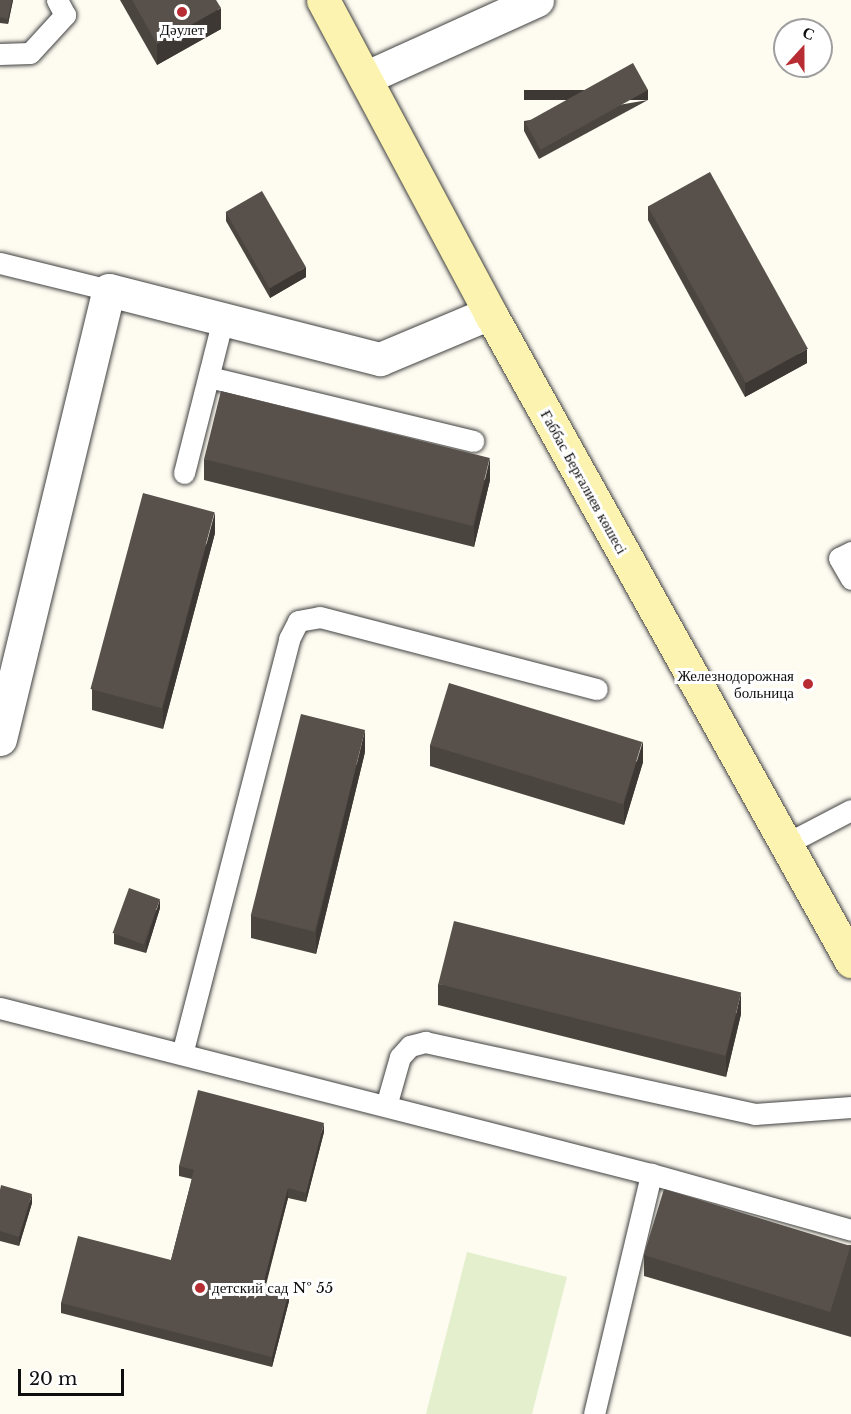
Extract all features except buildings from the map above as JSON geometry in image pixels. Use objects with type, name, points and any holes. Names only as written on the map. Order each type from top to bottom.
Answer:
[{"type":"main road","name":"Ғаббас Берғалиев көшесі","points":[[323,0],[490,314],[851,961]]},
{"type":"street","points":[[365,78],[537,0]]},
{"type":"street","points":[[0,739],[109,290],[380,359],[490,314]]},
{"type":"lane","points":[[0,54],[30,53],[65,15],[57,0]]},
{"type":"lane","points":[[0,263],[109,290]]},
{"type":"lane","points":[[184,473],[223,319]]},
{"type":"lane","points":[[209,377],[473,441]]},
{"type":"lane","points":[[851,552],[839,558],[851,579]]},
{"type":"lane","points":[[182,1054],[289,639],[298,621],[320,617],[597,689]]},
{"type":"lane","points":[[786,844],[851,810]]},
{"type":"lane","points":[[0,1008],[651,1174],[851,1230]]},
{"type":"lane","points":[[386,1106],[400,1057],[410,1046],[425,1042],[755,1114],[851,1107]]},
{"type":"lane","points":[[594,1414],[651,1174]]},
{"type":"green space","points":[[467,1252],[567,1277],[532,1414],[426,1414]]},
{"type":"place","name":"Дәулет","points":[[182,12]]},
{"type":"place","name":"Железнодорожная больница","points":[[808,684]]},
{"type":"place","name":"детский сад № 55","points":[[200,1288]]}]
